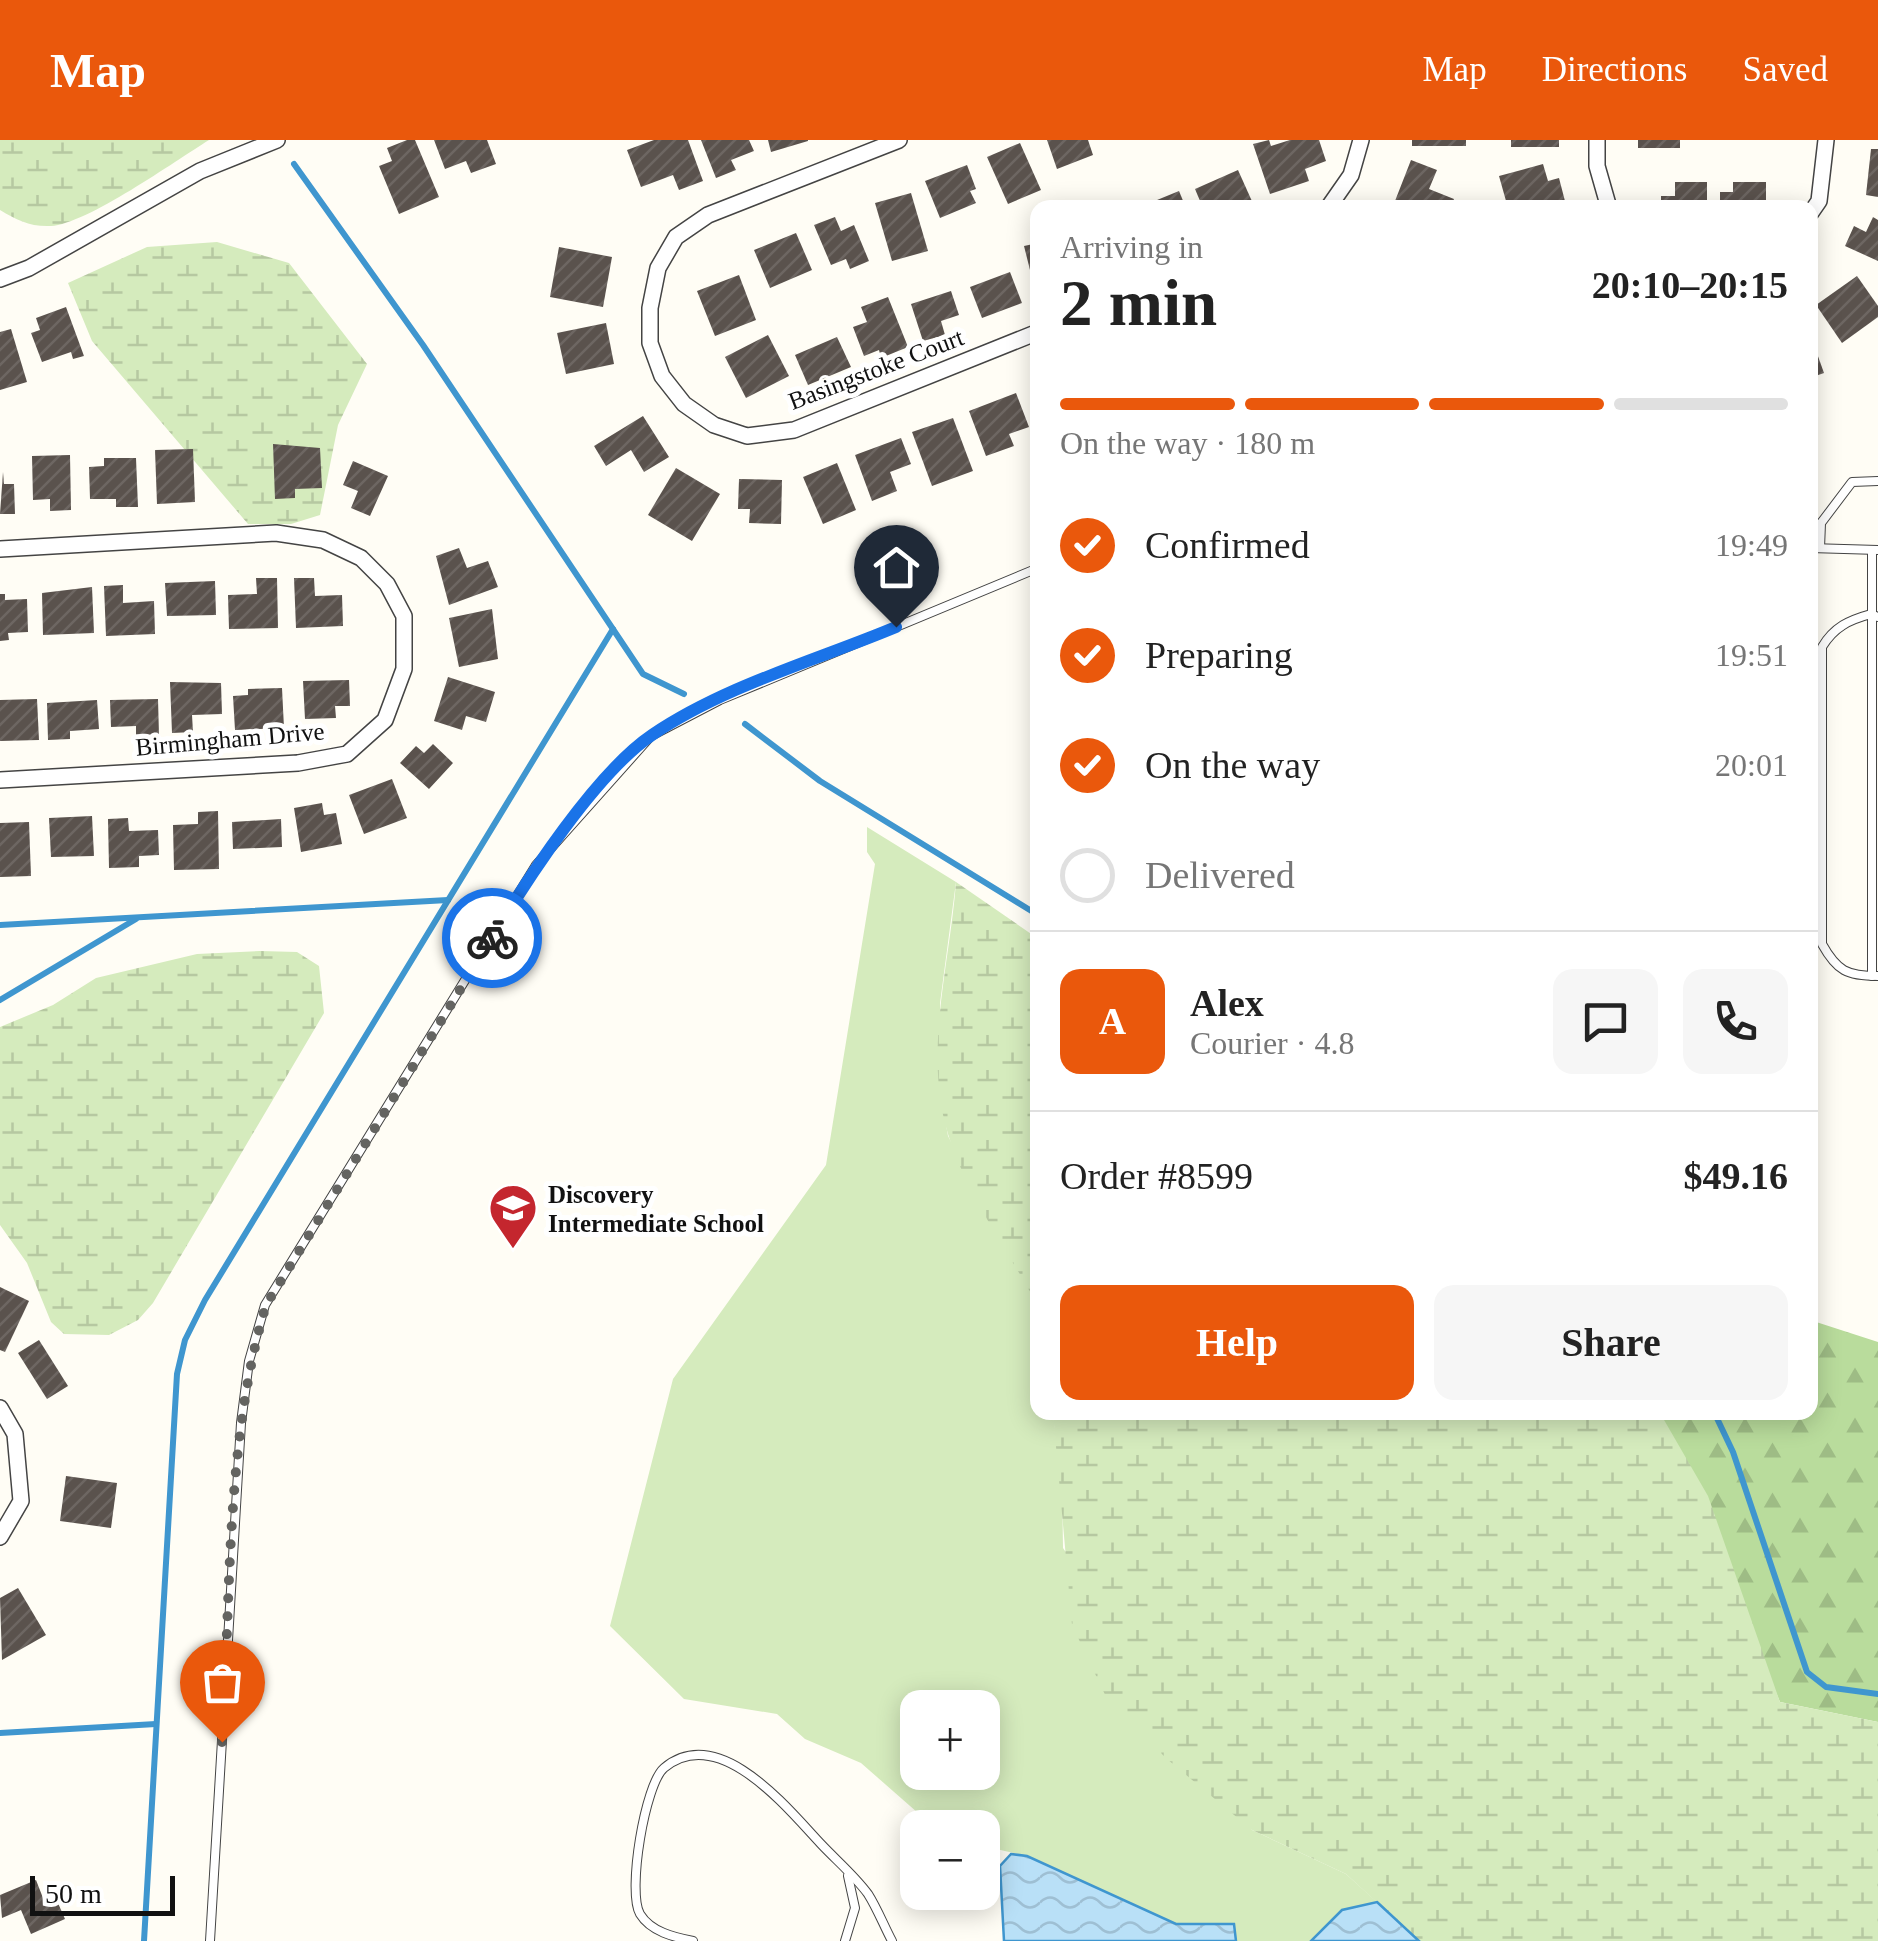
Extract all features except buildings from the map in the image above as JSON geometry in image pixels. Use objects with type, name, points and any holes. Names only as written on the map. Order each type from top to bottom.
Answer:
[{"type":"street","points":[[0,278],[29,268],[200,171],[278,140]]},
{"type":"street","name":"Basingstoke Court","points":[[899,140],[708,214],[676,237],[658,268],[650,308],[650,343],[662,376],[684,404],[714,425],[747,436],[794,430],[1030,335]]},
{"type":"street","points":[[1334,200],[1351,175],[1360,140]]},
{"type":"street","points":[[1597,140],[1598,166],[1607,200]]},
{"type":"street","points":[[1818,202],[1826,140]]},
{"type":"street","name":"Birmingham Drive","points":[[0,549],[276,534],[323,540],[361,558],[387,584],[404,616],[404,669],[386,720],[347,754],[298,763],[0,780]]},
{"type":"street","points":[[0,1408],[15,1434],[21,1502],[0,1538]]},
{"type":"lane","points":[[1818,537],[1822,523],[1852,482],[1878,481]]},
{"type":"lane","points":[[1818,548],[1875,550],[1875,615],[1875,976],[1849,976],[1833,965],[1822,944],[1822,647],[1831,633],[1850,620],[1875,615]]},
{"type":"lane","points":[[210,1941],[241,1423],[249,1361],[266,1305],[536,865],[651,736],[720,700],[1030,571]]},
{"type":"lane","points":[[692,1941],[652,1927],[640,1915],[633,1885],[655,1779],[675,1762],[700,1757],[740,1767],[780,1800],[867,1892],[892,1941]]},
{"type":"lane","points":[[845,1941],[855,1908],[846,1872]]},
{"type":"green space","points":[[0,140],[209,140],[86,215],[67,223],[43,226],[0,210]]},
{"type":"green space","points":[[217,242],[289,263],[367,364],[338,425],[320,515],[291,524],[248,524],[92,341],[68,283],[147,247]]},
{"type":"green space","points":[[867,827],[956,882],[940,1003],[942,1102],[948,1136],[1030,1291],[1030,1420],[1054,1420],[1062,1485],[1063,1548],[1252,1830],[1346,1874],[1377,1902],[1342,1910],[1311,1941],[1236,1941],[1234,1924],[1176,1924],[1027,1856],[1000,1850],[1000,1810],[915,1810],[861,1763],[805,1739],[777,1714],[684,1699],[610,1626],[673,1379],[826,1165],[875,864],[867,852]]},
{"type":"green space","points":[[956,882],[1030,933],[1030,1292],[965,1178],[948,1134],[938,1072],[940,1008]]},
{"type":"green space","points":[[297,952],[319,966],[324,1013],[153,1303],[138,1320],[109,1335],[64,1334],[51,1322],[27,1263],[0,1225],[0,1027],[53,1005],[96,978],[197,954]]},
{"type":"green space","points":[[1818,1323],[1878,1342],[1878,1722],[1780,1702],[1663,1420],[1818,1420]]},
{"type":"green space","points":[[1054,1420],[1664,1420],[1708,1496],[1780,1702],[1878,1722],[1878,1941],[1419,1941],[1346,1874],[1252,1830],[1167,1759],[1108,1701],[1072,1625]]},
{"type":"water","points":[[1011,1854],[1027,1856],[1176,1924],[1234,1924],[1236,1941],[1004,1941],[1000,1866]]},
{"type":"water","points":[[1377,1902],[1419,1941],[1311,1941],[1342,1910]]},
{"type":"waterway","points":[[294,164],[423,345],[643,674],[684,694]]},
{"type":"waterway","points":[[144,1941],[177,1374],[185,1340],[205,1300],[613,629]]},
{"type":"waterway","points":[[745,724],[820,781],[1030,910]]},
{"type":"waterway","points":[[0,925],[448,900]]},
{"type":"waterway","points":[[0,1000],[136,919]]},
{"type":"waterway","points":[[1718,1420],[1733,1452],[1807,1672],[1826,1687],[1878,1694]]},
{"type":"waterway","points":[[0,1733],[156,1724]]},
{"type":"way so far","points":[[222,1742],[241,1423],[249,1361],[266,1305],[492,938]]},
{"type":"place","name":"Discovery Intermediate School","points":[[513,1250]]},
{"type":"route","points":[[492,938],[536,865],[610,777],[651,736],[720,700],[896,627]]}]
